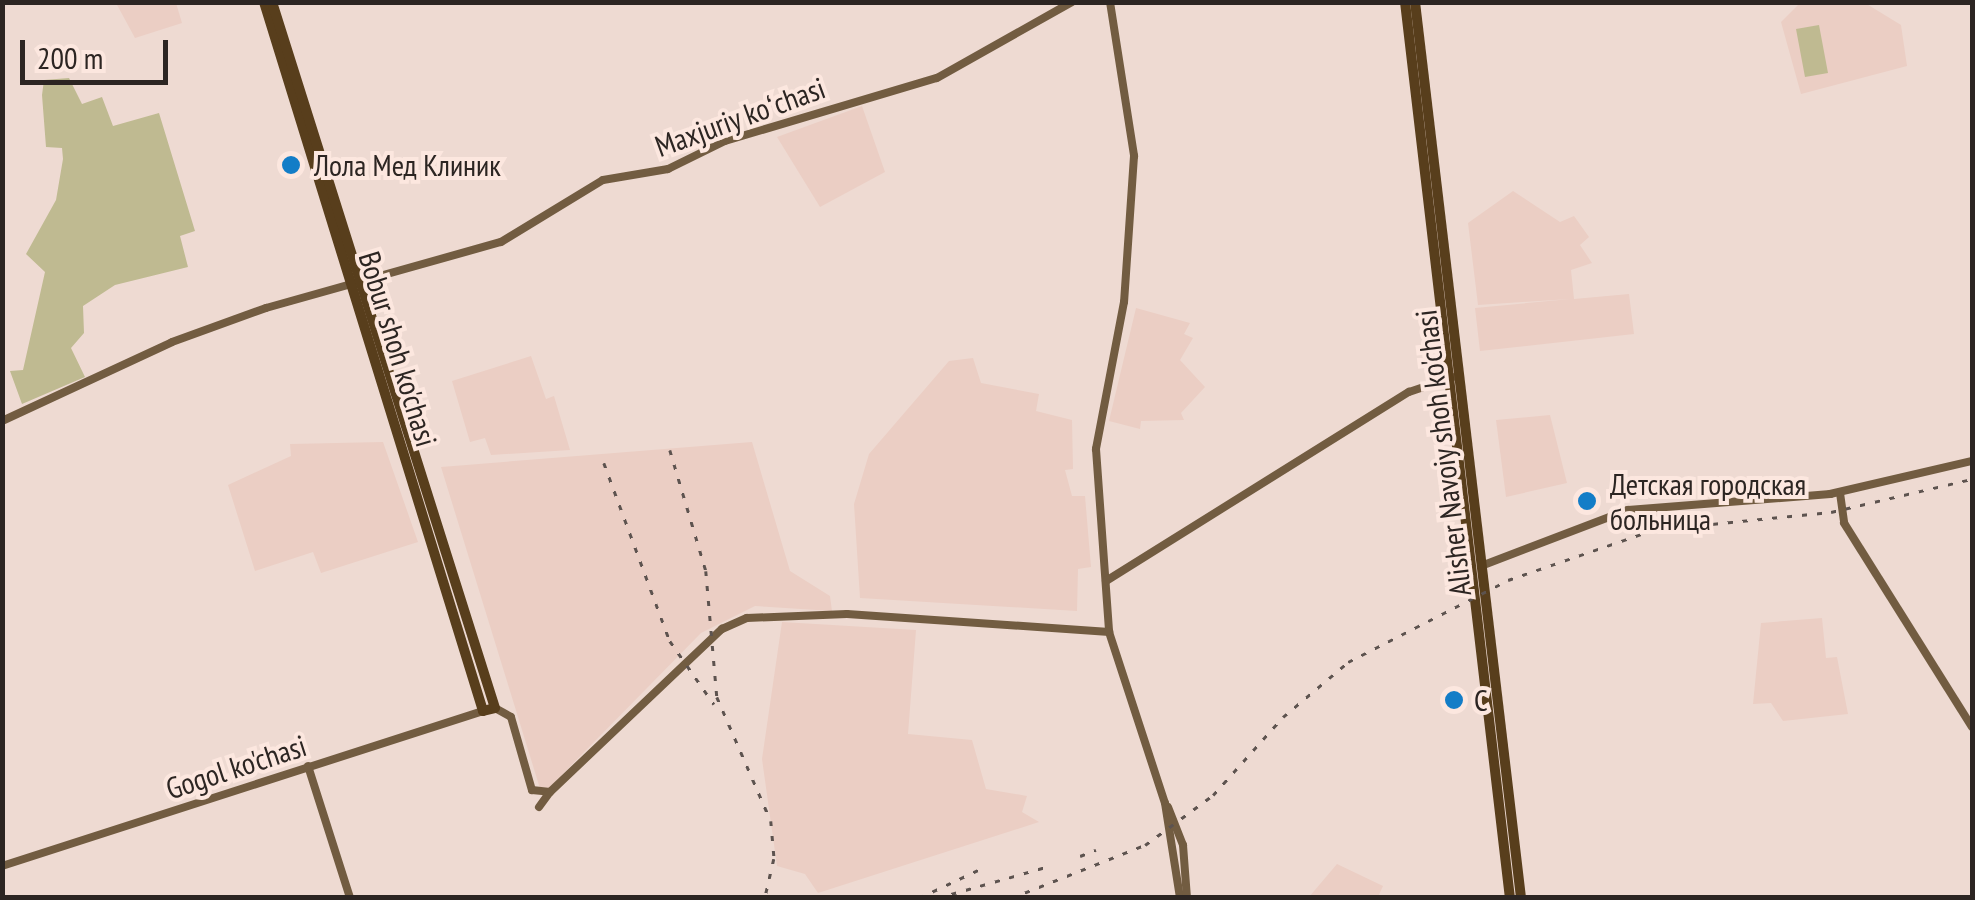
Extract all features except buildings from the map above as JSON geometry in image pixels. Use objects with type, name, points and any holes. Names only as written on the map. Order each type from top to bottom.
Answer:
[{"type":"main road","name":"Bobur shoh ko'chasi","points":[[264,2],[355,278]]},
{"type":"main road","name":"Bobur shoh ko'chasi","points":[[272,2],[489,709]]},
{"type":"main road","name":"Maxjuriy koʻchasi","points":[[2,421],[172,342],[355,278],[501,242],[603,180],[668,169],[724,141],[937,78],[1072,2]]},
{"type":"main road","points":[[1110,2],[1134,156],[1124,302],[1097,436],[1108,632],[1165,804],[1184,898]]},
{"type":"main road","name":"Alisher Navoiy shoh ko'chasi","points":[[1405,2],[1428,152],[1510,898]]},
{"type":"main road","name":"Alisher Navoiy shoh ko'chasi","points":[[1415,2],[1426,137]]},
{"type":"main road","points":[[1106,581],[1408,392],[1454,377]]},
{"type":"main road","name":"Alisher Navoiy shoh ko'chasi","points":[[1462,445],[1482,566],[1520,898]]},
{"type":"main road","points":[[1482,566],[1628,510],[1840,493],[1972,461]]},
{"type":"main road","points":[[1840,493],[1844,524],[1972,727]]},
{"type":"main road","points":[[539,807],[550,792],[722,629],[747,618],[847,614],[1108,632]]},
{"type":"main road","points":[[489,709],[511,717],[532,790],[550,792]]},
{"type":"main road","name":"Gogol ko'chasi","points":[[2,866],[489,709]]},
{"type":"main road","points":[[308,766],[350,898]]},
{"type":"shaded area","points":[[116,3],[176,3],[182,23],[135,38]]},
{"type":"shaded area","points":[[1800,3],[1865,3],[1901,25],[1907,66],[1801,94],[1781,22]]},
{"type":"shaded area","points":[[1819,25],[1828,73],[1805,77],[1796,29]]},
{"type":"shaded area","points":[[69,78],[82,104],[102,97],[113,126],[159,113],[195,231],[180,236],[188,267],[115,285],[83,306],[84,333],[71,348],[85,377],[22,404],[10,371],[23,370],[45,272],[26,254],[56,200],[63,159],[62,148],[46,147],[44,80]]},
{"type":"shaded area","points":[[862,106],[885,172],[820,207],[777,137]]},
{"type":"shaded area","points":[[1513,191],[1560,222],[1574,216],[1589,237],[1580,245],[1592,263],[1571,270],[1574,299],[1629,294],[1634,334],[1480,351],[1475,308],[1570,299],[1478,305],[1468,223]]},
{"type":"shaded area","points":[[1136,308],[1190,323],[1184,334],[1193,338],[1180,360],[1205,387],[1181,413],[1184,420],[1141,421],[1140,429],[1109,421]]},
{"type":"shaded area","points":[[531,356],[546,399],[554,396],[570,450],[491,455],[485,438],[470,442],[452,381]]},
{"type":"shaded area","points":[[973,358],[981,383],[1039,394],[1036,411],[1072,420],[1073,469],[1065,470],[1072,496],[1085,496],[1091,567],[1078,569],[1077,611],[860,598],[854,504],[869,454],[949,361]]},
{"type":"shaded area","points":[[1550,415],[1567,483],[1506,497],[1496,420]]},
{"type":"shaded area","points":[[383,442],[418,542],[321,573],[313,552],[255,571],[228,485],[291,456],[290,444]]},
{"type":"shaded area","points":[[752,442],[790,571],[830,596],[832,611],[755,606],[701,633],[542,795],[441,467]]},
{"type":"shaded area","points":[[1822,618],[1826,658],[1837,657],[1848,714],[1783,721],[1771,703],[1753,704],[1761,623]]},
{"type":"shaded area","points":[[782,622],[916,630],[908,734],[972,740],[986,789],[1027,796],[1022,812],[1039,822],[818,893],[805,874],[777,866],[762,759]]},
{"type":"shaded area","points":[[1337,864],[1383,886],[1378,897],[1309,897]]},
{"type":"railway","points":[[670,450],[706,571],[717,697],[771,821],[774,859],[765,898]]},
{"type":"railway","points":[[604,463],[670,641],[714,704]]},
{"type":"railway","points":[[1011,898],[1145,845],[1213,795],[1283,717],[1348,662],[1508,580],[1653,530],[1831,512],[1972,479]]},
{"type":"railway","points":[[1080,856],[1096,850]]},
{"type":"railway","points":[[937,898],[1046,867]]},
{"type":"railway","points":[[919,898],[980,869]]},
{"type":"railway","points":[[884,898],[896,894]]},
{"type":"place","name":"Лола Мед Клиник","points":[[291,165]]},
{"type":"place","name":"Детская городская больница","points":[[1587,501]]},
{"type":"place","name":"С","points":[[1454,700]]}]
